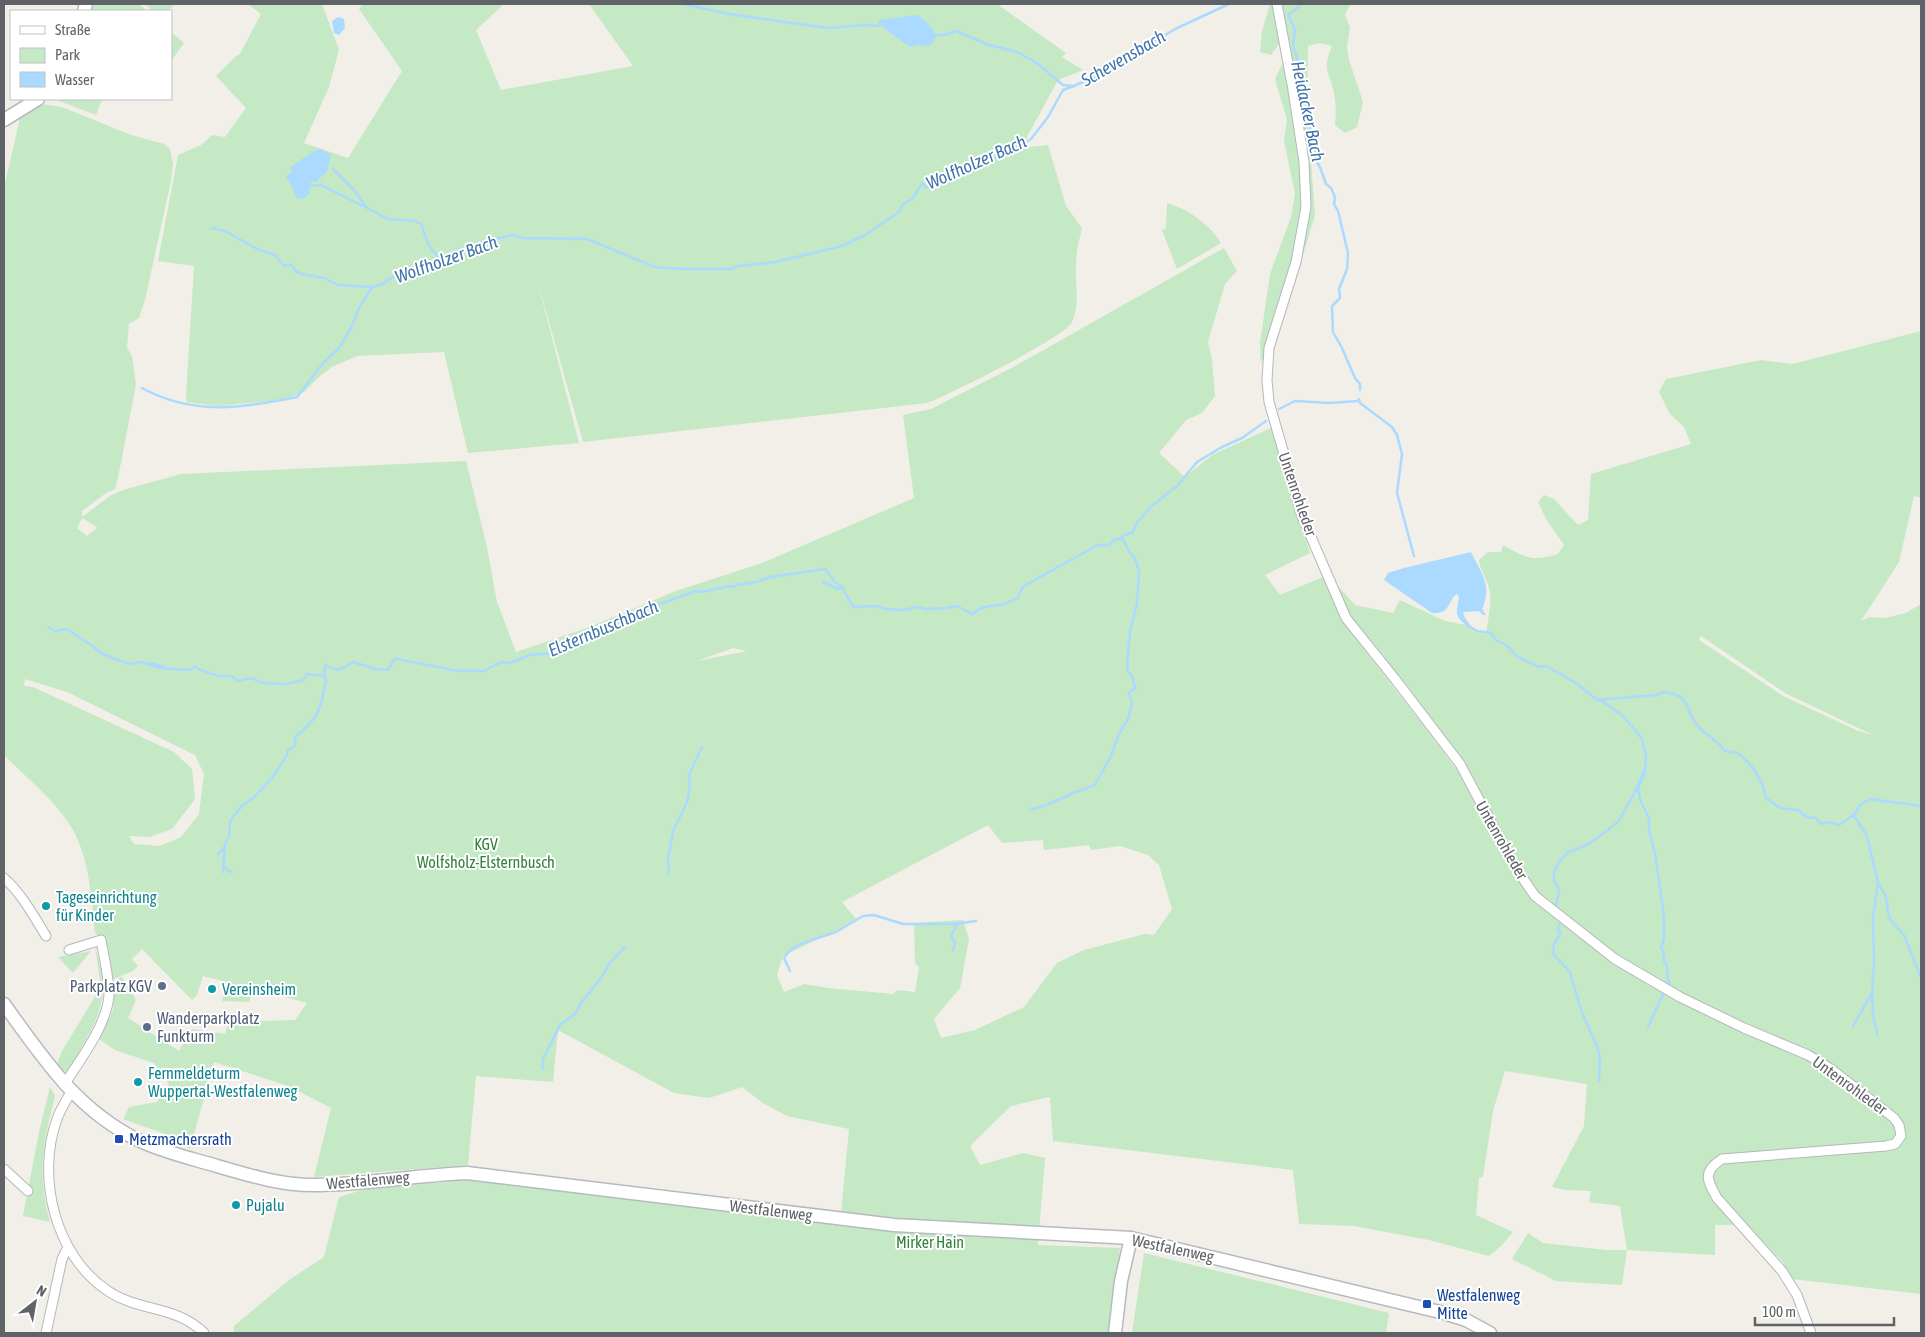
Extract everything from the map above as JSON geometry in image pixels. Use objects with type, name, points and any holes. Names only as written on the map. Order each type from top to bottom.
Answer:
[{"type":"street","name":"Untenrohleder","points":[[1277,4],[1304,162],[1306,207],[1296,262],[1269,348],[1266,380],[1269,402],[1302,516],[1346,618],[1460,764],[1515,867],[1535,896],[1615,959],[1680,997],[1744,1028],[1808,1055],[1831,1069],[1894,1118],[1899,1125],[1901,1136],[1896,1144],[1722,1159],[1712,1166],[1708,1175],[1709,1184],[1717,1198],[1782,1271],[1797,1295],[1811,1333]]},
{"type":"street","points":[[4,120],[36,100]]},
{"type":"street","points":[[4,878],[13,886],[29,907],[46,936]]},
{"type":"street","points":[[69,950],[101,940],[109,995],[106,1011],[67,1089],[57,1119],[49,1166],[52,1201],[58,1224],[68,1247],[91,1277],[108,1291],[129,1301],[178,1314],[204,1333]]},
{"type":"street","name":"Westfalenweg","points":[[4,1004],[67,1089],[111,1125],[138,1140],[171,1153],[286,1184],[336,1184],[426,1175],[468,1174],[894,1225],[1131,1238],[1444,1313],[1466,1320],[1490,1333]]},
{"type":"street","points":[[4,1169],[28,1191]]},
{"type":"street","points":[[1115,1333],[1121,1281],[1131,1238]]},
{"type":"street","points":[[46,1333],[62,1259],[68,1247]]},
{"type":"green space","points":[[91,4],[139,4],[146,10],[90,10]]},
{"type":"green space","points":[[145,4],[175,4],[169,10],[152,10]]},
{"type":"green space","points":[[248,4],[322,4],[339,50],[329,87],[304,143],[348,158],[402,71],[359,9],[363,4],[504,4],[476,30],[501,90],[633,66],[589,4],[997,4],[1066,53],[1062,57],[1083,70],[1058,80],[1021,148],[1048,145],[1066,206],[1082,228],[1077,256],[1077,302],[1072,322],[1064,330],[1028,353],[927,403],[583,442],[536,276],[579,443],[468,453],[444,352],[357,356],[332,367],[304,392],[282,400],[216,406],[187,402],[194,266],[158,261],[178,155],[201,145],[212,135],[225,137],[246,108],[216,76],[240,54],[261,14]]},
{"type":"green space","points":[[1270,4],[1351,4],[1345,14],[1350,28],[1347,47],[1349,60],[1363,102],[1357,127],[1345,133],[1335,125],[1335,97],[1327,70],[1327,61],[1332,46],[1319,43],[1308,46],[1307,107],[1315,215],[1300,265],[1261,363],[1260,343],[1270,274],[1291,217],[1295,194],[1284,141],[1287,120],[1275,79],[1285,58],[1279,44],[1271,55],[1260,52],[1262,31]]},
{"type":"green space","points":[[172,33],[184,43],[172,60]]},
{"type":"green space","points":[[57,100],[102,100],[96,115]]},
{"type":"green space","points":[[42,104],[62,107],[131,135],[164,144],[170,149],[173,164],[145,300],[139,318],[129,324],[127,348],[132,356],[136,384],[118,478],[115,489],[106,493],[82,511],[82,517],[110,496],[123,490],[181,474],[466,461],[487,547],[497,602],[516,652],[587,628],[676,591],[762,563],[914,498],[903,415],[931,409],[1017,365],[1224,248],[1237,271],[1225,284],[1208,342],[1212,359],[1215,396],[1202,413],[1186,420],[1159,453],[1185,477],[1212,455],[1271,428],[1310,553],[1265,575],[1280,595],[1323,577],[1341,620],[1459,773],[1514,871],[1518,864],[1466,766],[1384,656],[1350,615],[1338,586],[1355,605],[1393,613],[1400,600],[1445,621],[1466,625],[1476,632],[1486,634],[1490,594],[1479,560],[1488,552],[1501,552],[1503,545],[1524,556],[1542,558],[1558,554],[1564,545],[1546,519],[1538,502],[1544,495],[1554,499],[1578,525],[1588,520],[1591,474],[1691,444],[1684,427],[1670,414],[1659,392],[1666,379],[1761,360],[1793,364],[1921,331],[1921,498],[1914,496],[1899,562],[1861,621],[1869,617],[1885,618],[1906,613],[1921,604],[1921,1294],[1792,1279],[1783,1262],[1747,1225],[1715,1225],[1715,1255],[1627,1250],[1620,1206],[1589,1202],[1591,1191],[1566,1190],[1552,1187],[1584,1126],[1587,1084],[1505,1071],[1493,1111],[1483,1177],[1479,1178],[1476,1215],[1513,1232],[1489,1256],[1429,1240],[1354,1226],[1299,1224],[1293,1170],[1053,1141],[1050,1097],[1011,1106],[970,1146],[980,1165],[1023,1153],[1045,1158],[1038,1245],[1120,1248],[1109,1333],[234,1333],[234,1326],[289,1280],[324,1257],[339,1197],[365,1189],[467,1180],[840,1224],[849,1129],[787,1116],[763,1103],[742,1087],[709,1098],[674,1093],[558,1030],[553,1082],[476,1076],[468,1165],[314,1177],[331,1108],[288,1086],[214,1062],[190,1149],[165,1134],[123,1119],[129,1107],[157,1102],[169,1084],[154,1063],[115,1050],[99,1039],[113,1010],[115,983],[121,976],[136,1000],[128,1018],[179,1051],[192,1029],[225,1034],[229,1022],[295,1020],[307,1003],[253,988],[249,1002],[222,1001],[227,982],[203,976],[197,995],[192,1000],[142,949],[132,959],[138,966],[133,971],[113,979],[104,939],[95,933],[86,864],[77,837],[56,806],[4,755],[4,188],[20,118]],"holes":[[[82,518],[98,528],[87,536],[77,528]],[[1701,636],[1785,693],[1873,735],[1856,730],[1783,696],[1699,640]],[[733,648],[747,651],[697,661]],[[25,679],[67,692],[195,755],[204,774],[199,814],[181,837],[160,846],[134,844],[129,836],[149,837],[172,829],[195,799],[192,769],[174,752],[33,687],[24,686]],[[988,825],[1002,843],[1043,840],[1044,850],[1089,845],[1091,850],[1120,846],[1148,855],[1159,865],[1172,909],[1154,935],[1145,934],[1084,950],[1057,963],[1024,1007],[975,1030],[941,1038],[934,1019],[960,988],[969,939],[963,920],[914,923],[915,963],[919,968],[915,992],[897,990],[893,994],[804,984],[784,992],[777,975],[783,956],[857,920],[842,902]]]},
{"type":"green space","points":[[1167,203],[1183,209],[1197,218],[1221,243],[1177,269],[1162,230],[1166,228]]},
{"type":"green space","points":[[95,947],[102,983],[102,998],[99,1011],[70,1068],[67,1071],[62,1071],[57,1064],[62,1051],[101,987]]},
{"type":"green space","points":[[91,951],[73,973],[58,957]]},
{"type":"green space","points":[[50,1087],[55,1096],[47,1129],[43,1173],[50,1222],[23,1216],[39,1132]]},
{"type":"green space","points":[[1528,1233],[1543,1243],[1607,1250],[1627,1250],[1622,1285],[1556,1281],[1512,1259]]},
{"type":"green space","points":[[1144,1253],[1389,1313],[1386,1333],[1132,1333]]},
{"type":"water","points":[[917,15],[927,22],[936,35],[932,44],[911,47],[878,23],[880,20]]},
{"type":"water","points":[[338,17],[344,19],[345,28],[339,35],[334,33],[332,21]]},
{"type":"water","points":[[320,149],[331,155],[327,171],[316,182],[312,181],[309,186],[310,193],[303,199],[298,199],[286,178],[292,171],[290,167]]},
{"type":"water","points":[[1471,552],[1482,573],[1486,586],[1485,601],[1482,609],[1486,615],[1479,611],[1463,612],[1471,626],[1469,628],[1458,617],[1459,597],[1457,594],[1444,611],[1432,613],[1384,580],[1388,573]]},
{"type":"waterway","name":"Schevensbach","points":[[682,4],[729,14],[829,28],[865,25],[879,26]]},
{"type":"waterway","name":"Schevensbach","points":[[936,35],[944,35],[956,31],[989,45],[1017,52],[1037,63],[1063,85],[1074,86],[1110,69],[1175,29],[1229,4]]},
{"type":"waterway","name":"Heidacker Bach","points":[[1302,4],[1289,14],[1295,30],[1293,45],[1304,81],[1315,159],[1326,184],[1331,188],[1335,197],[1334,204],[1338,211],[1348,253],[1347,269],[1339,289],[1340,298],[1332,306],[1333,332],[1355,378],[1360,384],[1360,390]]},
{"type":"waterway","name":"Wolfholzer Bach","points":[[142,388],[161,397],[199,406],[238,406],[297,397],[324,362],[339,348],[372,287],[383,284],[391,278],[471,245],[512,235],[523,238],[587,239],[655,267],[682,269],[731,269],[738,266],[775,262],[842,246],[865,235],[899,212],[903,204],[912,199],[922,184],[927,187],[1009,152],[1031,139],[1048,117],[1063,90],[1074,86]]},
{"type":"waterway","points":[[333,169],[354,190],[367,208],[388,219],[415,221],[421,224],[429,246],[439,258]]},
{"type":"waterway","points":[[309,186],[321,185],[365,207]]},
{"type":"waterway","points":[[212,228],[225,231],[257,249],[275,255],[284,266],[291,265],[297,272],[302,274],[324,278],[338,285],[372,287]]},
{"type":"waterway","name":"Heidacker Bach","points":[[1279,409],[1295,401],[1330,403],[1358,401],[1359,399],[1360,403],[1392,427],[1397,435],[1402,454],[1397,493],[1414,556]]},
{"type":"waterway","name":"Elsternbuschbach","points":[[48,627],[55,631],[67,629],[100,653],[129,664],[142,662],[159,668],[189,670],[195,667],[219,676],[230,676],[237,681],[251,678],[263,683],[286,684],[303,680],[307,674],[324,676],[325,665],[340,670],[353,662],[376,669],[388,670],[394,660],[397,659],[458,671],[484,671],[503,662],[510,663],[530,655],[552,653],[651,607],[696,591],[702,592],[730,586],[734,587],[770,577],[825,569],[835,582],[842,587],[853,607],[875,606],[902,610],[918,607],[926,609],[957,606],[972,614],[982,608],[1004,604],[1018,598],[1022,588],[1029,583],[1098,545],[1109,545],[1114,540],[1132,533],[1138,521],[1153,505],[1178,485],[1197,462],[1242,438],[1266,421]]},
{"type":"waterway","points":[[1029,810],[1047,805],[1095,785],[1128,719],[1132,703],[1129,693],[1135,688],[1132,676],[1128,672],[1127,664],[1130,632],[1137,603],[1139,572],[1135,558],[1122,538]]},
{"type":"waterway","points":[[823,582],[838,589],[842,587]]},
{"type":"waterway","name":"Heidacker Bach","points":[[1470,627],[1477,631],[1491,633],[1496,640],[1506,645],[1518,657],[1539,667],[1546,666],[1576,683],[1597,700],[1657,695],[1664,692],[1679,696],[1686,704],[1701,730],[1725,751],[1738,754],[1749,763],[1763,786],[1765,797],[1780,808],[1798,810],[1807,817],[1816,818],[1821,824],[1829,822],[1839,825],[1855,814],[1860,805],[1870,799],[1921,806]]},
{"type":"waterway","name":"Elsternbuschbach","points":[[152,663],[164,667]]},
{"type":"waterway","points":[[223,872],[225,844],[229,837],[230,821],[242,806],[254,797],[272,778],[287,755],[288,750],[295,746],[295,737],[309,724],[318,712],[326,680],[324,676]]},
{"type":"waterway","points":[[1600,700],[1622,715],[1636,731],[1642,739],[1646,755],[1645,773],[1638,788],[1640,800],[1649,818],[1649,831],[1655,853],[1664,917],[1664,940],[1661,947],[1670,985]]},
{"type":"waterway","points":[[669,873],[668,859],[673,831],[687,802],[690,786],[689,775],[702,747]]},
{"type":"waterway","points":[[1556,905],[1559,890],[1554,880],[1554,873],[1559,862],[1567,853],[1589,844],[1618,822],[1635,792],[1645,769]]},
{"type":"waterway","points":[[1853,814],[1867,836],[1878,883],[1886,897],[1889,918],[1904,935],[1921,978]]},
{"type":"waterway","points":[[218,854],[224,848]]},
{"type":"waterway","points":[[224,867],[231,872]]},
{"type":"waterway","points":[[1877,1034],[1873,1015],[1872,994],[1874,962],[1873,917],[1878,883]]},
{"type":"waterway","points":[[790,971],[784,958],[790,950],[803,943],[836,932],[863,916],[874,915],[903,924],[954,924],[976,921]]},
{"type":"waterway","points":[[953,950],[955,943],[951,935],[956,927],[954,924]]},
{"type":"waterway","points":[[1559,925],[1558,929],[1561,933],[1554,944],[1553,954],[1570,972],[1581,1010],[1598,1049],[1600,1061],[1599,1081]]},
{"type":"waterway","points":[[543,1069],[543,1059],[560,1025],[576,1013],[609,964],[625,947]]},
{"type":"waterway","points":[[1648,1027],[1664,992]]},
{"type":"waterway","points":[[1853,1026],[1871,995]]},
{"type":"place","name":"Tageseinrichtung für Kinder","points":[[46,906]]},
{"type":"place","name":"Parkplatz KGV","points":[[162,986]]},
{"type":"place","name":"Vereinsheim","points":[[212,989]]},
{"type":"place","name":"Wanderparkplatz Funkturm","points":[[147,1027]]},
{"type":"place","name":"Fernmeldeturm Wuppertal-Westfalenweg","points":[[138,1082]]},
{"type":"place","name":"Metzmachersrath","points":[[119,1139]]},
{"type":"place","name":"Pujalu","points":[[236,1205]]},
{"type":"place","name":"Westfalenweg Mitte","points":[[1427,1304]]},
{"type":"park label","name":"KGV Wolfsholz-Elsternbusch","points":[[486,853]]},
{"type":"park label","name":"Mirker Hain","points":[[930,1242]]}]
